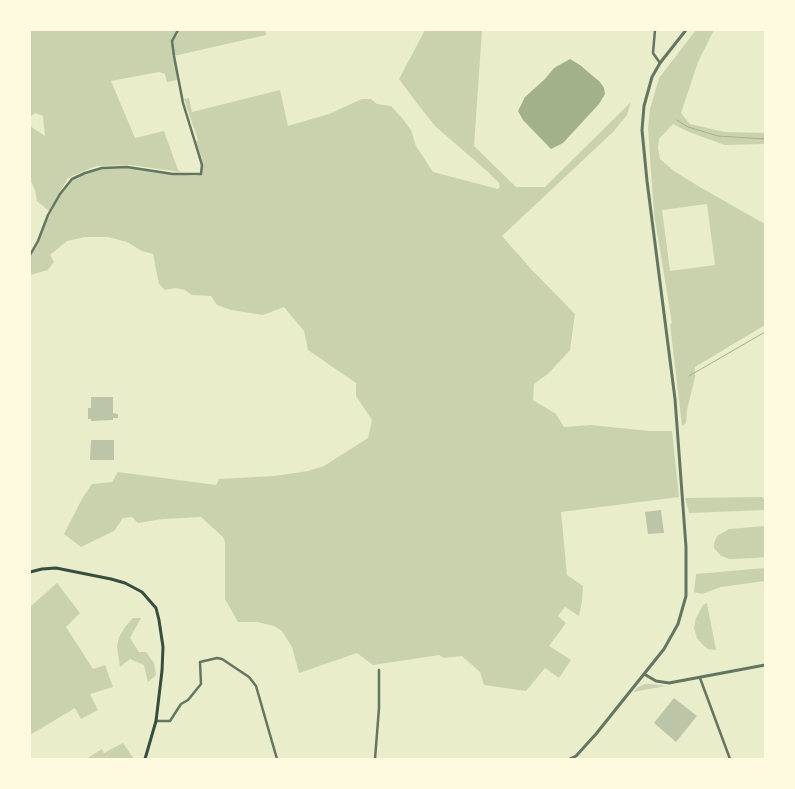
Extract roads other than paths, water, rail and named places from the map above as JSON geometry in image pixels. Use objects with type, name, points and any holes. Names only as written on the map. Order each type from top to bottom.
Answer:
[{"type":"main road","points":[[30,572],[48,568],[64,569],[125,583],[145,595],[156,608],[160,620],[163,646],[162,671],[156,721],[145,759]]},
{"type":"street","points":[[30,255],[38,241],[48,215],[60,194],[72,179],[102,168],[127,168],[174,174],[201,174],[202,165],[183,102],[173,54],[172,40],[178,30]]},
{"type":"street","points":[[655,30],[653,53],[660,63]]},
{"type":"street","points":[[570,759],[576,756],[596,734],[664,649],[678,624],[686,596],[686,540],[675,399],[642,130],[647,94],[652,77],[660,63],[686,30]]},
{"type":"street","points":[[156,721],[170,721],[181,704],[188,700],[201,684],[200,662],[217,658],[226,660],[250,677],[256,686],[277,759]]},
{"type":"street","points":[[644,674],[662,683],[700,678],[765,665]]},
{"type":"street","points":[[375,759],[379,708],[379,670]]},
{"type":"street","points":[[700,678],[730,759]]},
{"type":"street","points":[[576,756],[580,759]]},
{"type":"waterway","points":[[677,120],[688,127],[718,136],[765,139]]},
{"type":"waterway","points":[[689,376],[765,332]]}]
